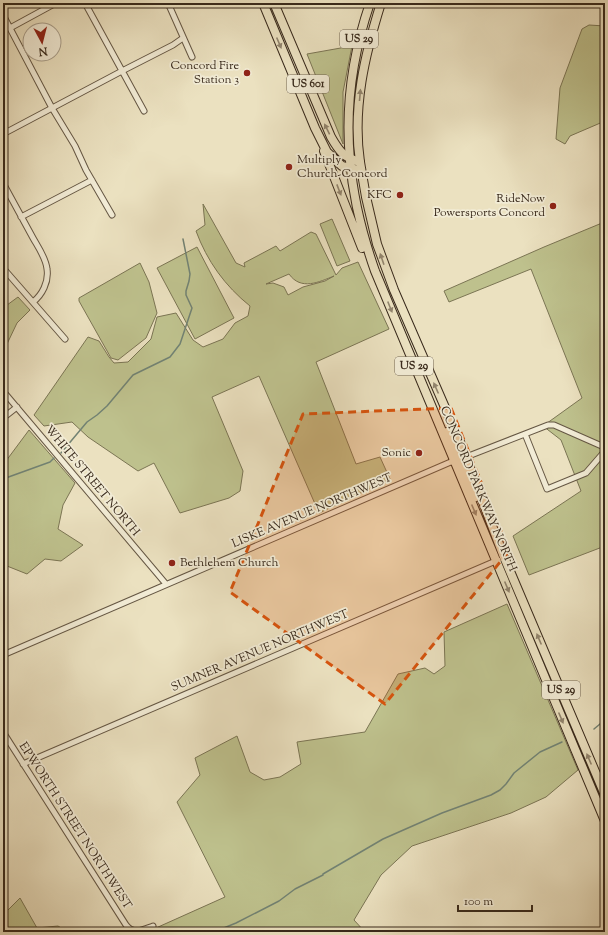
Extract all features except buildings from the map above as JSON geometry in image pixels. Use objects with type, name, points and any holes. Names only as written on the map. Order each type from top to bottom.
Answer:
[{"type":"main road","name":"US 601","points":[[263,3],[315,128],[365,255],[375,271]]},
{"type":"main road","name":"US 601","points":[[274,3],[331,137],[344,156],[350,160]]},
{"type":"main road","name":"US 29","points":[[350,160],[349,112],[352,76],[356,52],[370,3]]},
{"type":"main road","name":"US 29","points":[[361,166],[359,118],[362,72],[370,38],[381,3]]},
{"type":"main road","points":[[285,56],[294,52]]},
{"type":"main road","points":[[315,128],[327,152],[342,166],[350,169],[361,166]]},
{"type":"main road","points":[[350,160],[361,166]]},
{"type":"main road","name":"CONCORD PARKWAY NORTH","points":[[350,160],[353,192],[375,271],[496,560],[601,801],[605,821]]},
{"type":"main road","name":"CONCORD PARKWAY NORTH","points":[[361,166],[366,197],[377,244],[400,305],[466,456],[504,557],[605,795]]},
{"type":"main road","points":[[404,342],[414,338]]},
{"type":"main road","points":[[423,388],[437,411],[460,456],[466,456]]},
{"type":"main road","points":[[454,461],[460,463],[475,496],[483,504]]},
{"type":"street","points":[[10,28],[56,3]]},
{"type":"street","points":[[85,3],[144,111]]},
{"type":"street","points":[[168,3],[192,57]]},
{"type":"street","points":[[3,15],[52,108],[75,146],[86,170],[112,215]]},
{"type":"street","points":[[3,134],[167,49],[183,38]]},
{"type":"street","points":[[21,217],[92,180]]},
{"type":"street","points":[[3,183],[40,251],[47,269],[43,291],[33,302]]},
{"type":"street","points":[[3,268],[65,339]]},
{"type":"street","name":"WHITE STREET NORTH","points":[[3,391],[166,584]]},
{"type":"street","points":[[3,418],[17,406]]},
{"type":"street","points":[[466,456],[548,425],[554,425],[604,447],[605,451],[586,473],[547,489],[525,434]]},
{"type":"street","name":"LISKE AVENUE NORTHWEST","points":[[3,655],[454,461]]},
{"type":"street","name":"SUMNER AVENUE NORTHWEST","points":[[23,764],[504,557]]},
{"type":"street","name":"EPWORTH STREET NORTHWEST","points":[[3,732],[130,930],[135,932],[141,931],[153,926]]},
{"type":"highlighted area","points":[[451,408],[509,551],[385,704],[230,592],[303,414]]},
{"type":"green space","points":[[589,25],[605,26],[605,121],[570,136],[565,144],[556,139],[560,88],[582,29]]},
{"type":"green space","points":[[352,46],[343,92],[343,144],[307,54]]},
{"type":"green space","points":[[203,204],[236,263],[245,267],[244,263],[276,246],[280,251],[311,232],[316,234],[336,275],[342,268],[358,262],[389,329],[316,362],[356,464],[380,457],[390,479],[319,513],[259,376],[212,397],[243,471],[240,491],[229,498],[180,513],[154,463],[138,471],[88,437],[72,422],[44,426],[34,415],[88,337],[99,341],[114,363],[128,362],[151,339],[157,317],[176,313],[193,340],[203,347],[223,339],[235,323],[248,316],[250,306],[225,281],[211,263],[200,242],[196,231],[205,225]],"holes":[[[289,274],[294,279],[305,284],[310,284],[334,276],[325,281],[303,287],[288,295],[284,287],[273,283],[266,284]]]},
{"type":"green space","points":[[605,217],[605,546],[529,575],[513,536],[581,491],[561,440],[543,426],[582,398],[531,269],[449,302],[444,291],[602,223]]},
{"type":"green space","points":[[332,219],[350,261],[337,266],[320,224]]},
{"type":"green space","points":[[197,247],[234,318],[195,339],[157,268]]},
{"type":"green space","points":[[140,263],[149,282],[157,313],[146,338],[118,360],[111,358],[79,301],[79,298]]},
{"type":"green space","points":[[18,297],[30,310],[17,323],[7,344],[3,344],[3,308]]},
{"type":"green space","points":[[29,430],[75,483],[63,505],[58,529],[83,545],[61,561],[45,559],[27,574],[7,566],[3,589],[3,465]]},
{"type":"green space","points":[[507,604],[578,770],[546,797],[511,813],[412,846],[381,875],[354,920],[365,932],[147,932],[225,897],[177,802],[200,775],[195,758],[237,736],[250,772],[264,780],[280,777],[301,764],[297,742],[365,732],[398,674],[425,668],[434,674],[445,666],[444,632]]},
{"type":"green space","points":[[20,898],[37,928],[58,926],[68,932],[3,932],[3,915]]},
{"type":"waterway","points":[[61,453],[87,422],[107,406],[133,375],[170,357],[180,344],[192,308],[186,295],[190,274],[183,239]]},
{"type":"waterway","points":[[3,479],[50,462],[54,458]]},
{"type":"waterway","points":[[594,729],[605,717]]},
{"type":"waterway","points":[[214,932],[236,923],[279,901],[295,889],[323,875],[383,839],[442,813],[491,795],[500,790],[514,773],[540,752],[562,742]]},
{"type":"place","name":"Concord Fire Station 3","points":[[247,73]]},
{"type":"place","name":"Multiply Church-Concord","points":[[289,167]]},
{"type":"place","name":"KFC","points":[[400,195]]},
{"type":"place","name":"RideNow Powersports Concord","points":[[553,206]]},
{"type":"place","name":"Sonic","points":[[419,453]]},
{"type":"place","name":"Bethlehem Church","points":[[172,563]]}]
